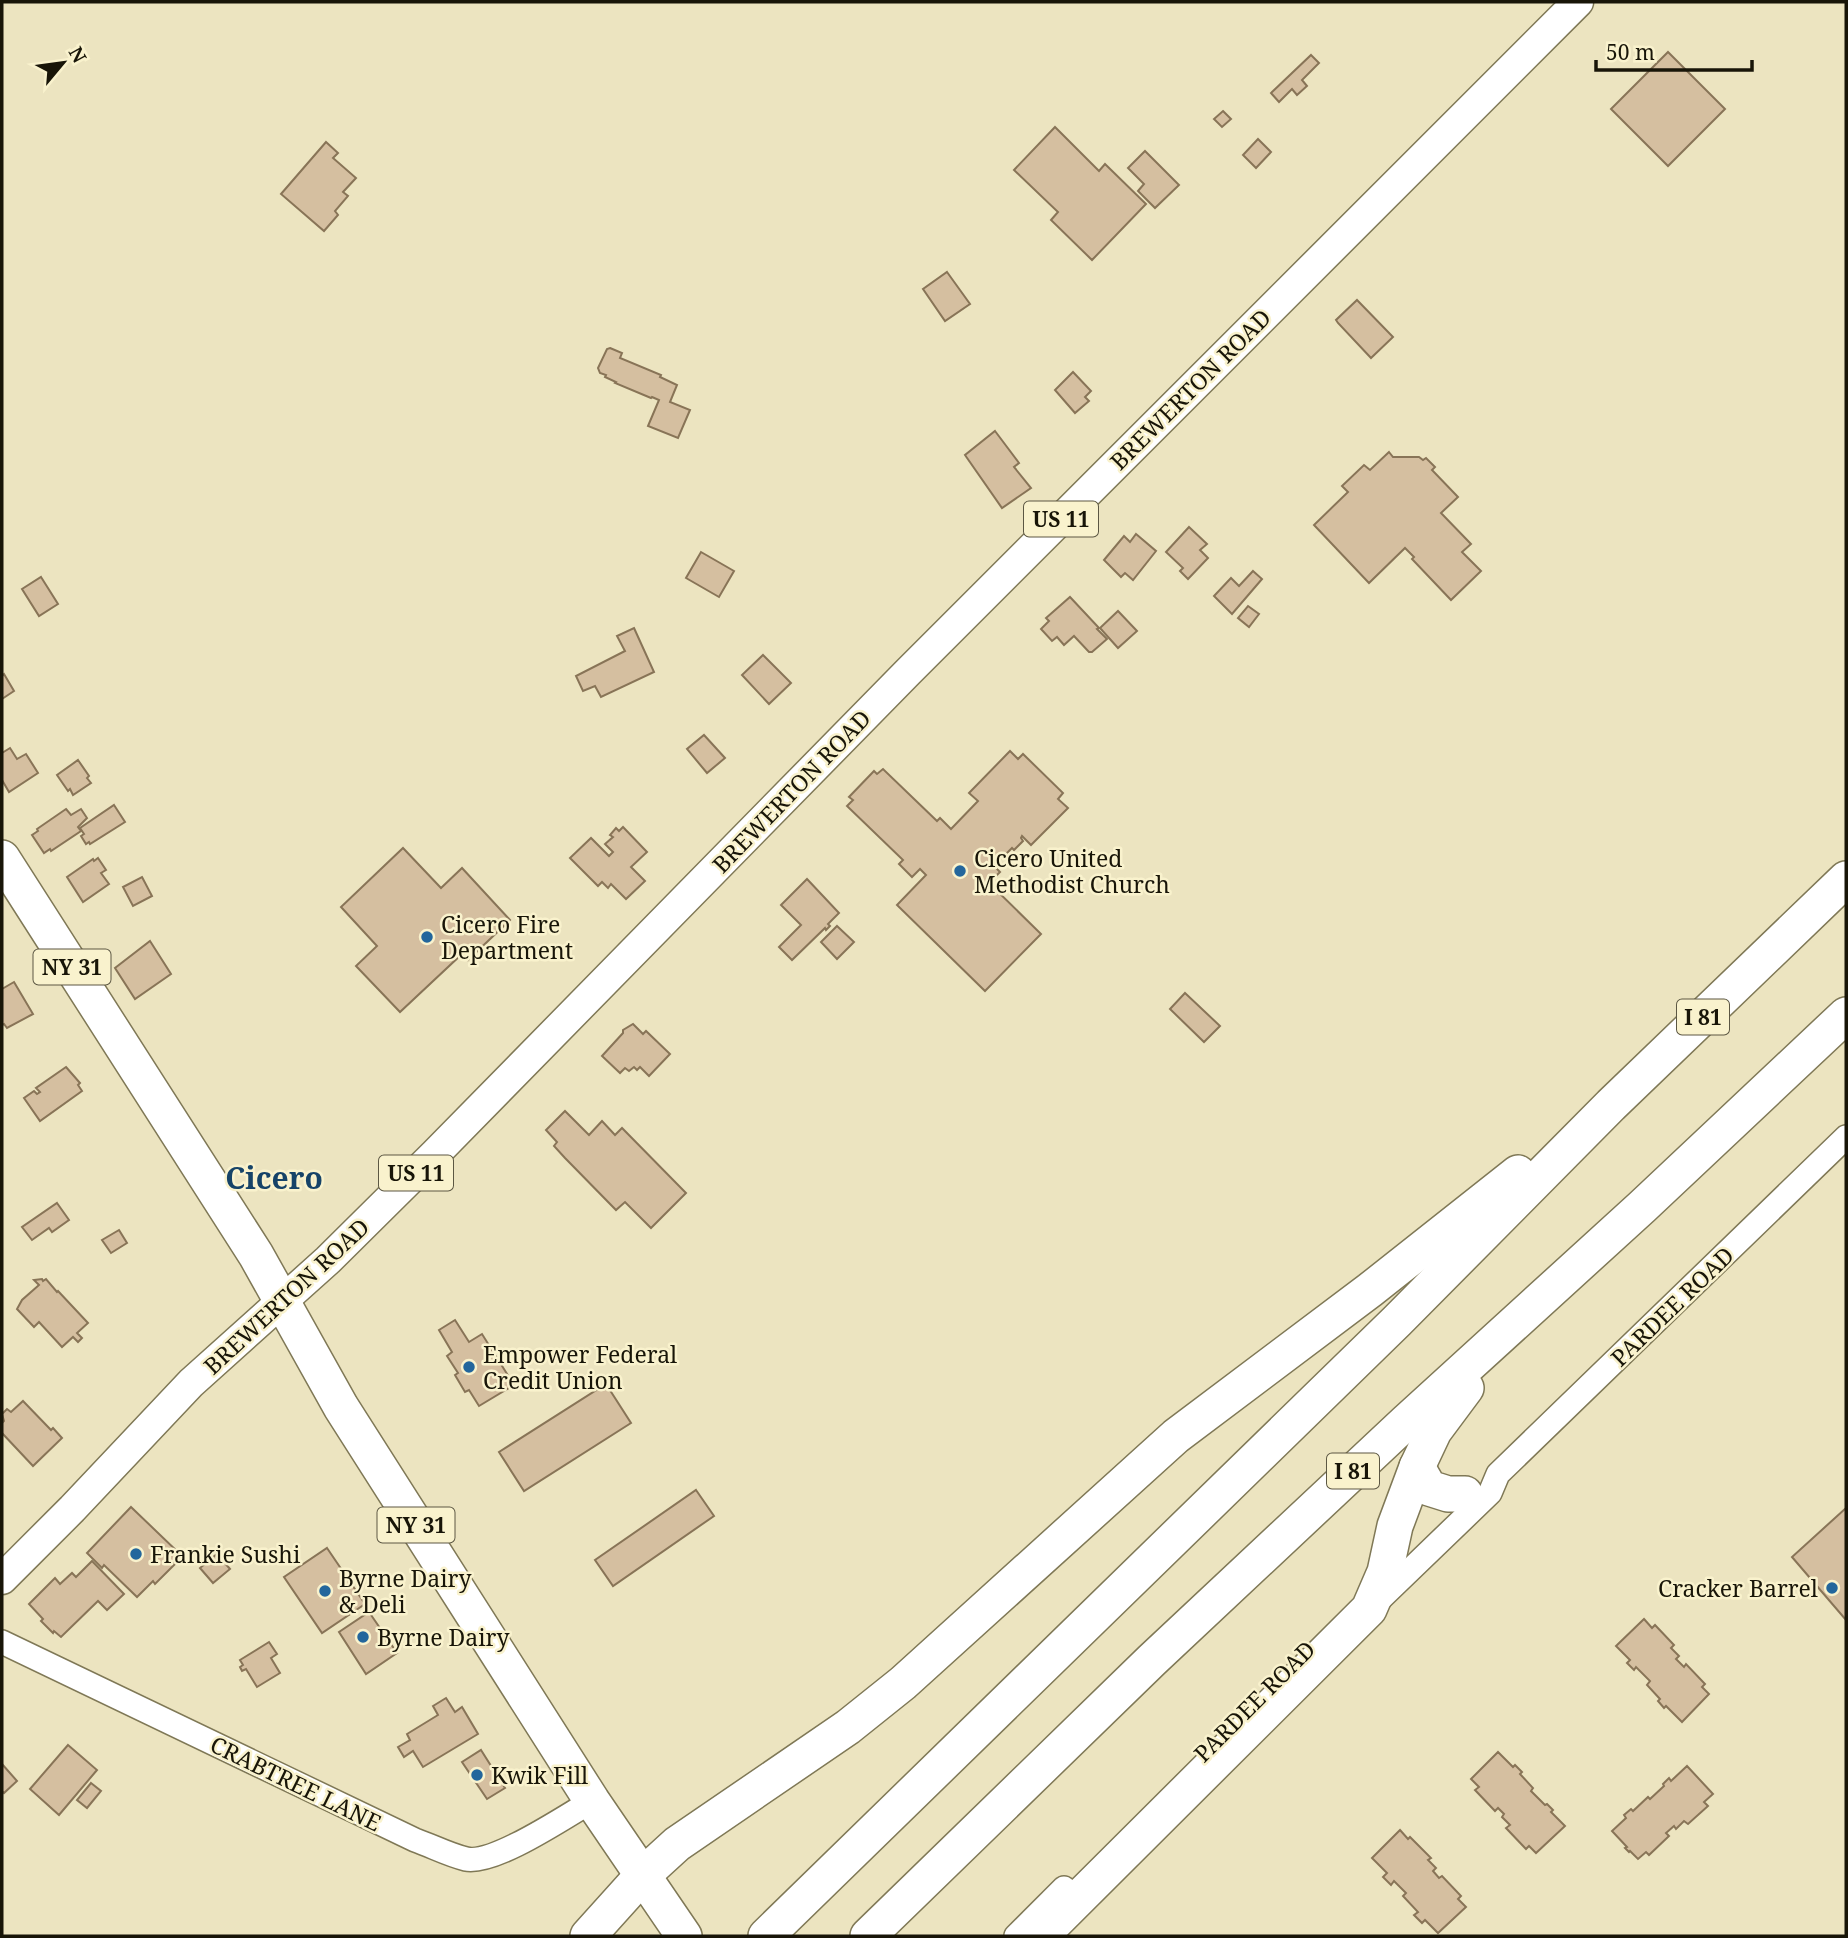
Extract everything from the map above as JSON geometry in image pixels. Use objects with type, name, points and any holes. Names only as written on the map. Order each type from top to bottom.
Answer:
[{"type":"highway","name":"NY 31","points":[[2,858],[256,1255],[341,1407],[592,1801],[684,1936]]},
{"type":"highway","name":"I 81","points":[[766,1936],[1397,1321],[1611,1105],[1846,879]]},
{"type":"highway","name":"I 81","points":[[868,1936],[1162,1650],[1406,1422],[1652,1198],[1846,1015]]},
{"type":"highway","points":[[588,1936],[642,1876],[677,1844],[848,1727],[903,1683],[1176,1436],[1370,1290],[1504,1183],[1611,1105]]},
{"type":"highway","points":[[1369,1609],[1385,1572],[1395,1526],[1417,1466],[1434,1432],[1454,1403],[1541,1299]]},
{"type":"highway","points":[[1417,1466],[1429,1488],[1448,1494],[1465,1494]]},
{"type":"highway","name":"PARDEE ROAD","points":[[1041,1936],[1369,1609]]},
{"type":"main road","name":"BREWERTON ROAD","points":[[2,1579],[191,1383],[328,1260],[442,1147],[908,672],[1578,2]]},
{"type":"street","name":"PARDEE ROAD","points":[[1369,1609],[1490,1493],[1498,1474],[1846,1138]]},
{"type":"street","name":"PARDEE ROAD","points":[[1016,1936],[1465,1494],[1482,1480],[1498,1474]]},
{"type":"street","name":"CRABTREE LANE","points":[[2,1642],[415,1840],[468,1860],[488,1857],[517,1845],[592,1801]]},
{"type":"building","points":[[1668,52],[1725,109],[1668,166],[1611,109]]},
{"type":"building","points":[[1311,55],[1319,63],[1302,80],[1307,86],[1297,95],[1292,89],[1279,102],[1271,93]]},
{"type":"building","points":[[1223,111],[1231,119],[1222,127],[1214,119]]},
{"type":"building","points":[[1055,127],[1099,171],[1105,164],[1146,204],[1092,260],[1051,220],[1058,212],[1014,170]]},
{"type":"building","points":[[1258,139],[1271,152],[1256,168],[1243,155]]},
{"type":"building","points":[[326,142],[338,153],[333,158],[356,178],[343,192],[348,196],[335,211],[338,215],[324,231],[281,194]]},
{"type":"building","points":[[1145,151],[1179,185],[1155,208],[1138,191],[1144,184],[1128,168]]},
{"type":"building","points":[[947,272],[970,304],[945,321],[923,289]]},
{"type":"building","points":[[1357,300],[1393,337],[1371,358],[1336,320]]},
{"type":"building","points":[[610,348],[622,353],[620,358],[661,375],[660,377],[677,385],[670,402],[690,410],[678,438],[648,426],[659,400],[615,383],[600,373],[598,368]]},
{"type":"building","points":[[1073,372],[1091,391],[1085,397],[1089,401],[1075,413],[1055,390]]},
{"type":"building","points":[[995,431],[1019,463],[1014,467],[1031,488],[1002,508],[965,455]]},
{"type":"building","points":[[1389,452],[1393,457],[1426,458],[1435,467],[1432,470],[1458,497],[1441,513],[1471,544],[1462,552],[1481,571],[1451,600],[1405,548],[1369,583],[1314,525],[1348,492],[1342,486],[1364,465],[1370,470]]},
{"type":"building","points":[[1189,527],[1207,544],[1200,550],[1208,558],[1188,579],[1180,571],[1183,568],[1166,552]]},
{"type":"building","points":[[1136,534],[1156,551],[1133,580],[1125,573],[1121,577],[1104,560],[1124,536],[1130,542]]},
{"type":"building","points":[[701,552],[734,571],[719,597],[686,578]]},
{"type":"building","points":[[1253,571],[1262,579],[1232,614],[1214,596],[1231,578],[1239,586]]},
{"type":"building","points":[[41,577],[58,604],[39,616],[22,589]]},
{"type":"building","points":[[1070,597],[1107,639],[1092,652],[1074,636],[1064,645],[1057,637],[1052,641],[1041,629],[1049,621],[1046,618]]},
{"type":"building","points":[[1248,606],[1259,614],[1249,627],[1238,618]]},
{"type":"building","points":[[1118,611],[1137,631],[1118,648],[1100,628]]},
{"type":"building","points":[[634,628],[654,672],[601,697],[595,686],[583,691],[576,676],[625,651],[617,636]]},
{"type":"building","points":[[763,655],[791,683],[769,704],[742,675]]},
{"type":"building","points":[[4,674],[14,691],[2,699],[2,676]]},
{"type":"building","points":[[704,735],[725,758],[707,773],[687,749]]},
{"type":"building","points":[[10,748],[17,759],[26,754],[38,773],[9,792],[2,780],[2,753]]},
{"type":"building","name":"Cicero United Methodist Church","points":[[1010,751],[1018,759],[1023,754],[1063,793],[1058,799],[1068,808],[1031,845],[1022,836],[1023,841],[994,866],[1000,872],[989,883],[1041,934],[985,991],[897,905],[926,875],[920,869],[912,877],[899,864],[903,860],[847,806],[853,800],[849,797],[874,771],[877,774],[883,769],[937,821],[940,818],[951,829],[978,801],[969,793]]},
{"type":"building","points":[[78,760],[91,783],[73,795],[57,775]]},
{"type":"building","points":[[114,805],[125,822],[86,844],[80,828]]},
{"type":"building","points":[[66,809],[71,815],[81,809],[87,818],[78,827],[81,831],[44,853],[32,835]]},
{"type":"building","points":[[623,827],[647,852],[631,867],[645,881],[626,899],[611,884],[608,888],[602,882],[598,886],[570,858],[591,838],[609,856],[613,852],[605,844],[613,837],[610,835],[616,828],[619,831]]},
{"type":"building","points":[[403,848],[441,888],[462,868],[510,920],[468,960],[462,954],[400,1012],[356,966],[377,946],[341,907]]},
{"type":"building","points":[[98,858],[106,870],[101,873],[109,884],[83,902],[67,877]]},
{"type":"building","points":[[142,877],[152,896],[133,906],[123,887]]},
{"type":"building","points":[[807,879],[839,913],[826,930],[825,928],[792,960],[779,947],[801,925],[781,905]]},
{"type":"building","points":[[837,926],[854,942],[837,959],[821,942]]},
{"type":"building","points":[[150,941],[171,974],[135,999],[115,968]]},
{"type":"building","points":[[14,982],[33,1014],[7,1028],[2,1025],[2,989]]},
{"type":"building","points":[[1185,993],[1220,1026],[1204,1042],[1170,1009]]},
{"type":"building","points":[[633,1024],[643,1034],[646,1031],[670,1054],[649,1076],[640,1067],[629,1071],[625,1068],[620,1073],[602,1056],[623,1030]]},
{"type":"building","points":[[66,1067],[80,1083],[78,1085],[82,1091],[40,1121],[24,1098],[34,1091],[37,1094],[40,1092],[36,1088]]},
{"type":"building","points":[[565,1111],[589,1135],[602,1121],[615,1135],[622,1128],[686,1193],[651,1228],[625,1202],[616,1210],[554,1146],[557,1142],[546,1130]]},
{"type":"building","points":[[57,1203],[69,1220],[52,1232],[49,1228],[32,1240],[22,1227]]},
{"type":"building","points":[[119,1230],[127,1243],[111,1253],[102,1240]]},
{"type":"building","points":[[46,1279],[88,1323],[77,1333],[82,1338],[78,1342],[73,1337],[62,1347],[39,1322],[34,1327],[17,1309],[22,1300],[39,1285],[34,1280]]},
{"type":"building","points":[[455,1320],[469,1342],[482,1334],[514,1385],[479,1406],[469,1390],[465,1392],[455,1375],[458,1373],[447,1356],[452,1352],[439,1330]]},
{"type":"building","points":[[606,1384],[631,1423],[524,1491],[499,1452]]},
{"type":"building","points":[[23,1401],[62,1438],[33,1466],[2,1433],[2,1414],[7,1409],[11,1412]]},
{"type":"building","points":[[696,1490],[714,1516],[613,1586],[595,1560]]},
{"type":"building","points":[[131,1507],[181,1555],[155,1584],[153,1581],[137,1597],[104,1565],[102,1568],[87,1553]]},
{"type":"building","name":"Cracker Barrel","points":[[1846,1508],[1846,1620],[1792,1557]]},
{"type":"building","name":"Byrne Dairy & Deli","points":[[327,1548],[365,1604],[322,1633],[284,1577]]},
{"type":"building","points":[[217,1554],[230,1569],[213,1583],[200,1568]]},
{"type":"building","points":[[92,1561],[124,1594],[107,1610],[98,1601],[61,1637],[41,1621],[43,1619],[29,1604],[55,1578],[60,1584],[72,1573],[76,1577]]},
{"type":"building","points":[[369,1612],[397,1653],[366,1674],[339,1632]]},
{"type":"building","points":[[1644,1619],[1652,1628],[1655,1625],[1674,1645],[1671,1648],[1679,1656],[1676,1659],[1684,1667],[1686,1664],[1705,1684],[1702,1687],[1709,1694],[1682,1722],[1666,1706],[1664,1708],[1658,1701],[1660,1699],[1647,1685],[1650,1681],[1636,1667],[1634,1670],[1627,1663],[1630,1660],[1616,1646]]},
{"type":"building","points":[[269,1642],[277,1654],[271,1658],[280,1673],[257,1687],[246,1669],[242,1671],[240,1660]]},
{"type":"building","points":[[446,1698],[455,1712],[462,1707],[478,1734],[423,1767],[413,1751],[404,1757],[398,1747],[410,1740],[407,1734],[438,1715],[433,1706]]},
{"type":"building","points":[[68,1745],[97,1770],[59,1815],[30,1789]]},
{"type":"building","points":[[481,1750],[505,1788],[487,1799],[462,1762]]},
{"type":"building","points":[[1498,1752],[1522,1772],[1520,1774],[1533,1788],[1531,1791],[1553,1810],[1551,1812],[1565,1826],[1536,1853],[1529,1846],[1526,1849],[1506,1828],[1510,1825],[1502,1817],[1504,1814],[1498,1808],[1495,1811],[1475,1790],[1479,1787],[1471,1779]]},
{"type":"building","points":[[2,1764],[17,1781],[4,1793],[2,1791]]},
{"type":"building","points":[[1687,1766],[1713,1794],[1704,1802],[1708,1806],[1688,1824],[1684,1821],[1676,1829],[1674,1826],[1666,1833],[1669,1836],[1649,1855],[1646,1852],[1638,1859],[1612,1831],[1626,1818],[1624,1815],[1631,1809],[1633,1811],[1648,1797],[1650,1799],[1669,1778],[1671,1781]]},
{"type":"building","points":[[91,1783],[101,1791],[87,1808],[77,1800]]},
{"type":"building","points":[[1400,1830],[1431,1858],[1428,1860],[1436,1868],[1433,1871],[1439,1878],[1442,1876],[1461,1896],[1458,1899],[1466,1907],[1438,1933],[1425,1920],[1422,1923],[1414,1915],[1418,1912],[1403,1896],[1406,1893],[1394,1881],[1391,1885],[1383,1877],[1387,1873],[1372,1858]]},
{"type":"place","name":"Cicero United Methodist Church","points":[[960,871]]},
{"type":"place","name":"Cicero Fire Department","points":[[427,937]]},
{"type":"place","name":"Empower Federal Credit Union","points":[[469,1367]]},
{"type":"place","name":"Frankie Sushi","points":[[136,1554]]},
{"type":"place","name":"Cracker Barrel","points":[[1832,1588]]},
{"type":"place","name":"Byrne Dairy & Deli","points":[[325,1591]]},
{"type":"place","name":"Byrne Dairy","points":[[363,1637]]},
{"type":"place","name":"Kwik Fill","points":[[477,1775]]},
{"type":"district","name":"Cicero","points":[[274,1177]]}]
